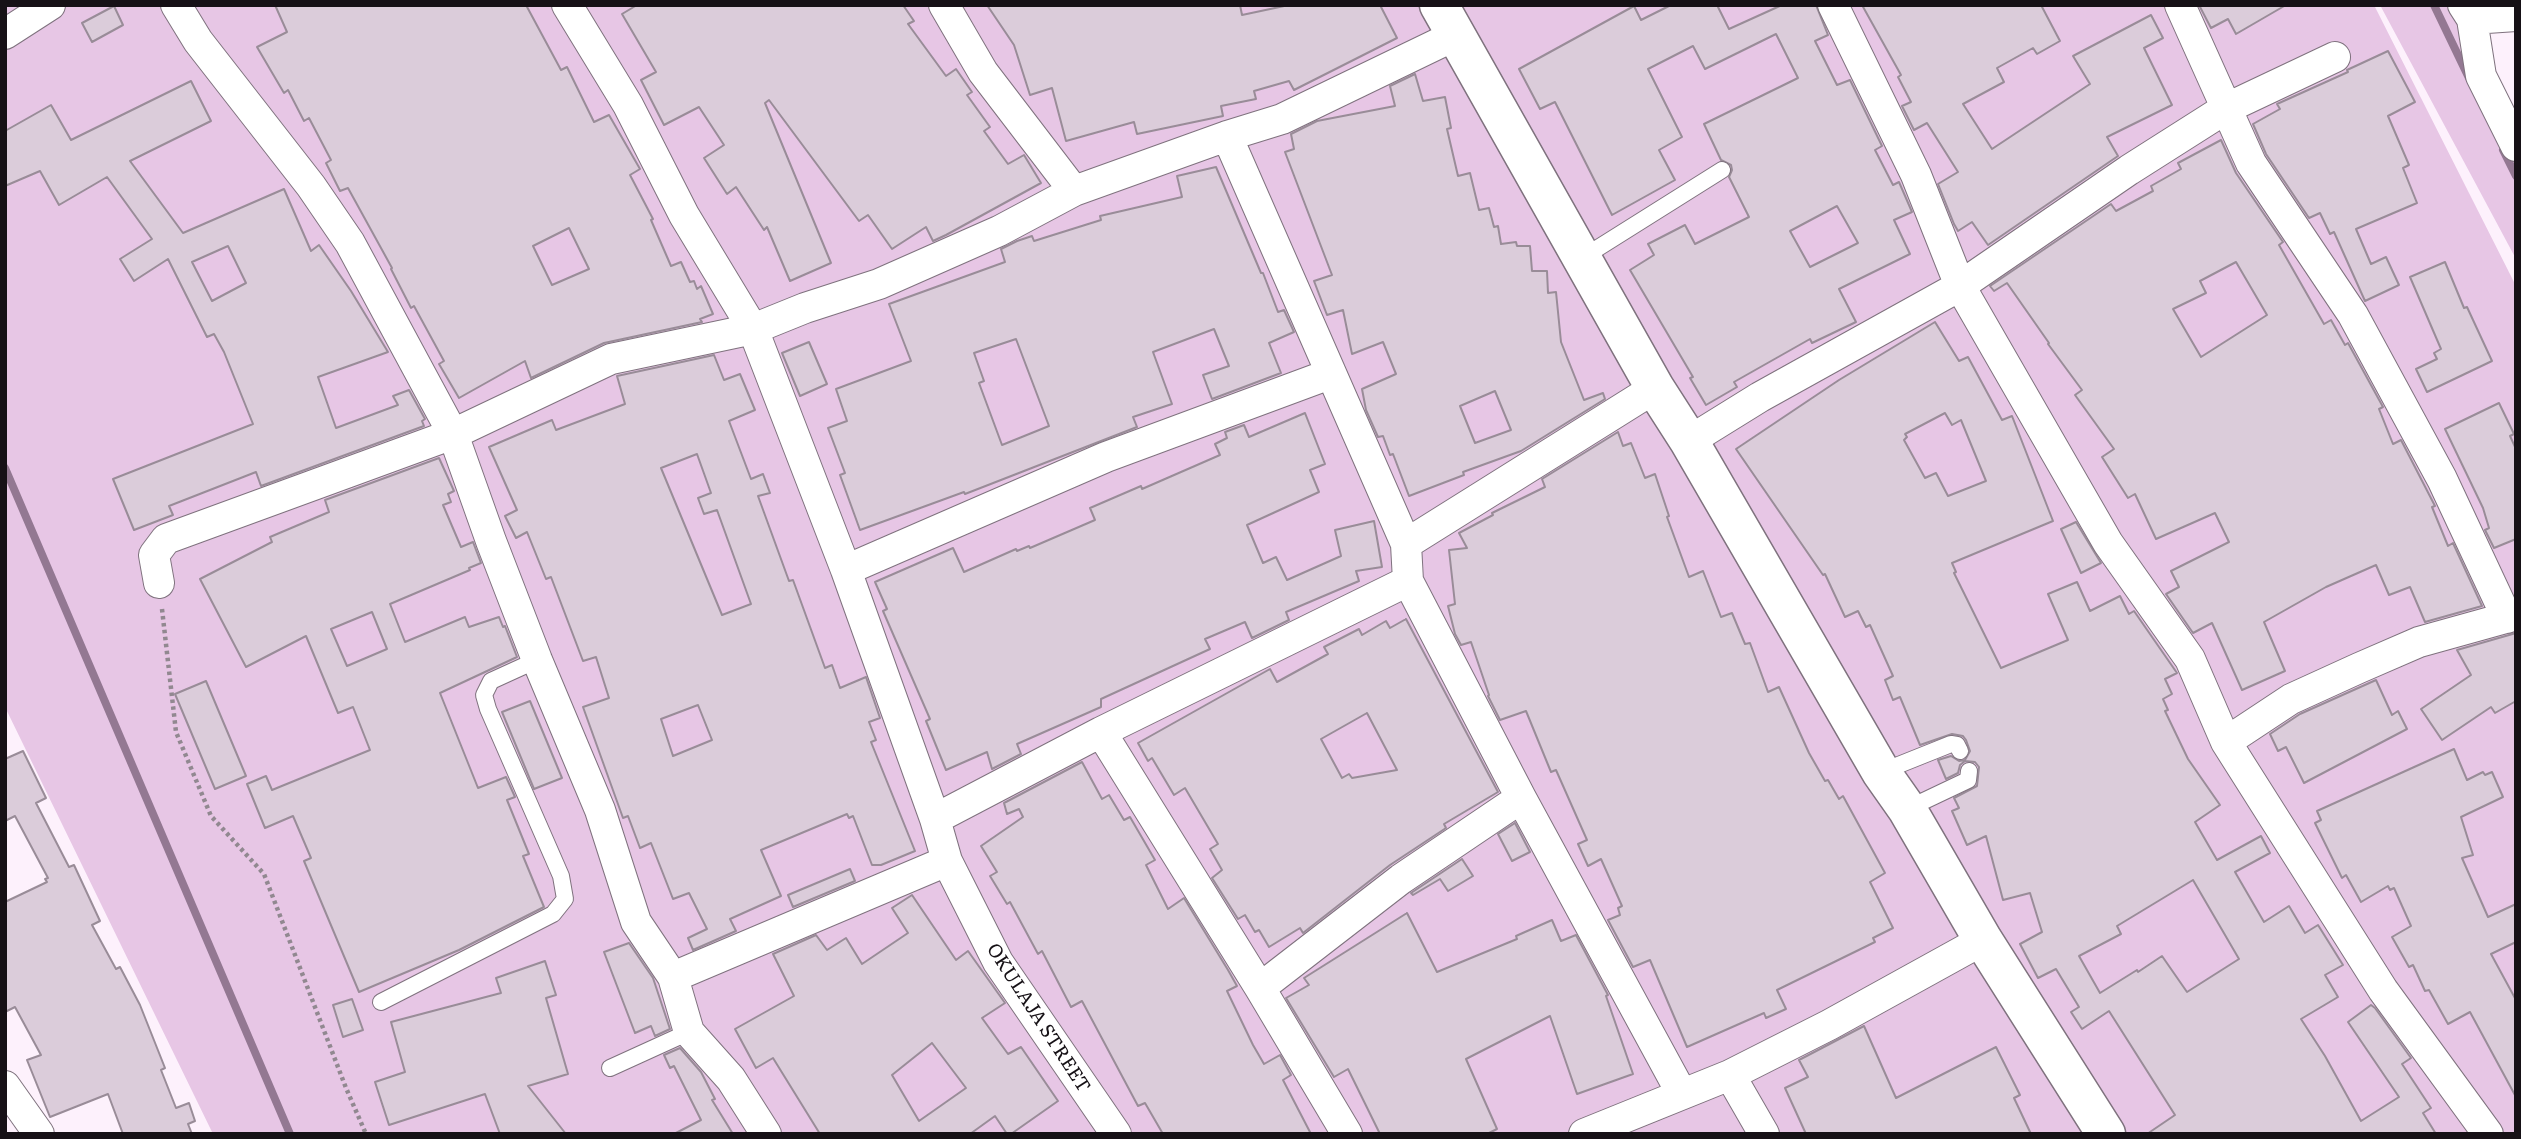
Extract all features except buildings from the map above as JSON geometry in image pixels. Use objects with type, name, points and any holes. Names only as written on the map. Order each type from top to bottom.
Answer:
[{"type":"street","points":[[5,34],[50,5]]},
{"type":"street","points":[[176,5],[198,41],[311,187],[350,243],[453,434],[537,660],[600,810],[636,922],[673,977],[689,1032],[731,1079],[766,1134]]},
{"type":"street","name":"OKULAJA STREET","points":[[567,5],[628,105],[684,215],[754,329],[846,570],[935,819],[947,861],[998,962],[1116,1134]]},
{"type":"street","points":[[944,5],[983,72],[1074,191]]},
{"type":"street","points":[[1833,5],[1916,175],[1960,286],[2108,543],[2190,659],[2225,742],[2383,990],[2488,1134]]},
{"type":"street","points":[[2180,5],[2251,163],[2353,316],[2403,403],[2512,617],[2418,642],[2291,699],[2225,742]]},
{"type":"street","points":[[2516,16],[2467,12],[2481,76],[2516,146]]},
{"type":"street","points":[[159,583],[154,555],[166,539],[453,434],[611,359],[754,329],[805,308],[879,284],[999,231],[1074,191],[1227,135],[1282,119],[1448,20],[1655,388],[1689,441],[1881,772],[2106,1134]]},
{"type":"street","points":[[1689,441],[1760,397],[1960,286],[2129,170],[2225,109],[2335,57]]},
{"type":"street","points":[[1227,135],[1406,544],[1408,581],[1521,798],[1682,1094]]},
{"type":"street","points":[[846,570],[1106,457],[1330,374]]},
{"type":"street","points":[[1406,544],[1655,388]]},
{"type":"street","points":[[935,819],[1101,732],[1408,581]]},
{"type":"street","points":[[1101,732],[1347,1134]]},
{"type":"street","points":[[1260,988],[1401,879],[1521,798]]},
{"type":"street","points":[[673,977],[947,861]]},
{"type":"street","points":[[1584,1134],[1730,1075],[1829,1025],[1983,940]]},
{"type":"street","points":[[1730,1075],[1764,1134]]},
{"type":"street","points":[[9,1101],[39,1134]]},
{"type":"lane","points":[[1582,258],[1722,170]]},
{"type":"lane","points":[[381,1002],[553,914],[565,899],[561,876],[484,695],[491,681],[537,660]]},
{"type":"lane","points":[[1881,772],[1951,744],[1957,745],[1960,751]]},
{"type":"lane","points":[[1906,809],[1968,780],[1969,771]]},
{"type":"lane","points":[[610,1068],[689,1032]]},
{"type":"path","points":[[159,583],[176,732],[211,816],[264,874],[366,1134]]},
{"type":"shaded area","points":[[5,5],[2374,5],[2516,286],[2516,1134],[213,1134],[5,707]]},
{"type":"shaded area","points":[[2380,5],[2456,5],[2516,128],[2516,259]]},
{"type":"waterway","points":[[2434,5],[2469,78]]},
{"type":"waterway","points":[[2503,150],[2516,176]]},
{"type":"waterway","points":[[5,468],[290,1134]]}]
